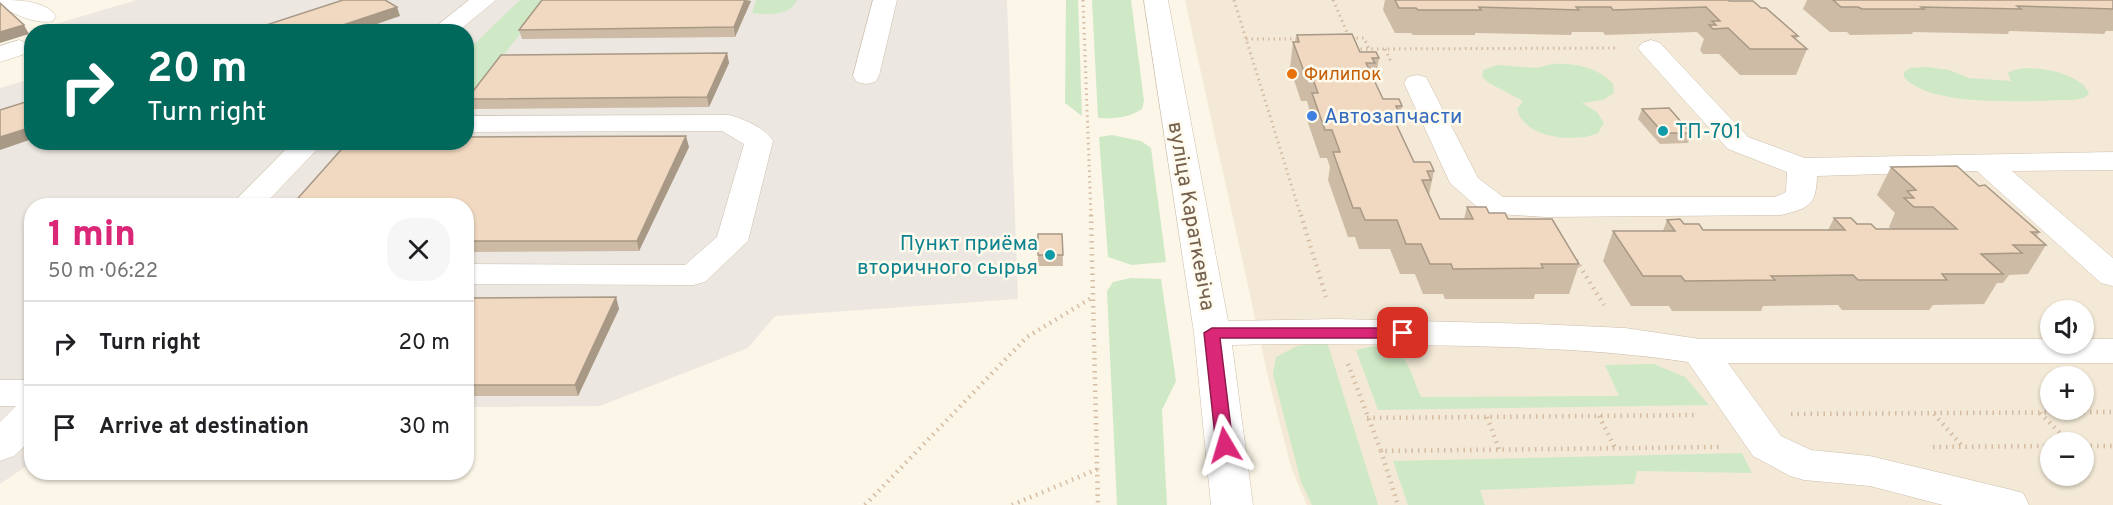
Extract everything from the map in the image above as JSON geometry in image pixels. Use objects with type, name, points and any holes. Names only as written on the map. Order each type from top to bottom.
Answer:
[{"type":"street","points":[[2,0],[44,16]]},
{"type":"street","points":[[452,24],[483,0]]},
{"type":"street","points":[[866,76],[885,0]]},
{"type":"street","name":"вуліца Караткевіча","points":[[1156,0],[1212,333],[1232,505]]},
{"type":"street","points":[[1651,48],[1738,143],[1802,167],[1984,162],[2113,162]]},
{"type":"street","points":[[1417,83],[1465,183],[1495,206],[1545,208],[1781,206],[1801,196],[1802,167]]},
{"type":"street","points":[[474,124],[728,123],[759,141],[732,241],[693,275],[474,274]]},
{"type":"street","points":[[253,198],[301,150]]},
{"type":"street","points":[[1984,162],[2113,276]]},
{"type":"street","points":[[1212,333],[1337,331],[1536,336],[1625,340],[1700,351],[2113,351]]},
{"type":"street","points":[[1700,351],[1767,446],[1804,465],[1870,471],[2008,505]]},
{"type":"street","points":[[0,393],[24,393]]},
{"type":"street","points":[[0,446],[24,422]]},
{"type":"path","points":[[1083,0],[1094,296],[1098,505]]},
{"type":"path","points":[[1234,0],[1337,331],[1381,451],[1398,505]]},
{"type":"path","points":[[1333,0],[1355,49],[1651,48]]},
{"type":"path","points":[[1338,39],[1364,38],[1369,49]]},
{"type":"path","points":[[1246,39],[1304,39]]},
{"type":"path","points":[[1545,208],[1625,340]]},
{"type":"path","points":[[865,505],[1027,337],[1094,296]]},
{"type":"path","points":[[1934,413],[1963,447]]},
{"type":"path","points":[[1599,416],[1615,448]]},
{"type":"path","points":[[1487,417],[1499,449]]},
{"type":"path","points":[[2048,420],[2059,432]]},
{"type":"path","points":[[1381,451],[1767,446]]},
{"type":"path","points":[[1929,447],[2040,446]]},
{"type":"path","points":[[2094,446],[2113,446]]},
{"type":"path","points":[[1012,505],[1098,469]]},
{"type":"shaded area","points":[[137,0],[1007,0],[1018,299],[775,316],[748,348],[600,406],[474,407],[474,198],[24,198],[24,468],[0,484],[0,88],[24,81],[24,150],[474,150],[474,24],[56,24]]},
{"type":"shaded area","points":[[1185,0],[2113,0],[2113,505],[1307,505],[1291,467],[1269,381]]},
{"type":"green space","points":[[520,0],[596,0],[546,1],[474,93],[474,44]]},
{"type":"green space","points":[[756,0],[797,0],[784,12],[765,14],[752,13]]},
{"type":"green space","points":[[1066,0],[1078,0],[1082,116],[1065,103]]},
{"type":"green space","points":[[1092,0],[1131,0],[1144,101],[1142,109],[1126,116],[1098,118]]},
{"type":"green space","points":[[1552,64],[1585,67],[1607,78],[1613,84],[1614,93],[1603,100],[1582,103],[1597,112],[1604,123],[1598,133],[1565,138],[1540,132],[1530,127],[1522,119],[1517,109],[1523,101],[1482,77],[1483,70],[1497,65],[1537,68]]},
{"type":"green space","points":[[1927,67],[1949,70],[1969,78],[2011,81],[2008,73],[2016,70],[2027,68],[2053,71],[2077,80],[2089,94],[2084,98],[2073,100],[2009,101],[1959,98],[1936,94],[1917,87],[1904,77],[1904,72],[1910,68]]},
{"type":"green space","points":[[1112,135],[1141,141],[1151,148],[1166,262],[1132,265],[1108,257],[1099,137]]},
{"type":"green space","points":[[1131,278],[1161,279],[1176,381],[1162,410],[1167,505],[1117,505],[1107,291],[1113,282]]},
{"type":"green space","points":[[1327,342],[1378,505],[1312,505],[1301,482],[1273,374],[1276,357],[1297,346]]},
{"type":"green space","points":[[1374,346],[1395,352],[1402,357],[1421,397],[1619,396],[1605,365],[1654,364],[1685,377],[1709,405],[1378,410],[1356,350]]},
{"type":"green space","points":[[1742,453],[1752,473],[1637,471],[1634,484],[1480,490],[1485,505],[1408,505],[1393,461]]},
{"type":"building","points":[[343,0],[385,0],[397,7],[346,24],[270,24]]},
{"type":"building","points":[[542,0],[745,0],[734,27],[519,30]]},
{"type":"building","points":[[1395,0],[1753,1],[1761,8],[1766,8],[1798,36],[1792,36],[1807,49],[1750,49],[1728,28],[1713,29],[1709,25],[1716,25],[1712,21],[1720,21],[1706,7],[1613,10],[1611,7],[1576,7],[1579,10],[1479,7],[1481,10],[1418,10],[1399,8]]},
{"type":"building","points":[[1833,0],[2113,0],[2113,9],[2017,6],[2021,9],[1921,7],[1924,9],[1862,9],[1841,7]]},
{"type":"building","points":[[0,3],[24,25],[0,32]]},
{"type":"building","points":[[1352,34],[1360,52],[1376,52],[1379,58],[1372,58],[1375,63],[1366,63],[1383,99],[1399,99],[1402,106],[1396,106],[1399,113],[1391,113],[1414,162],[1430,162],[1434,171],[1427,171],[1431,180],[1422,180],[1440,219],[1473,219],[1467,207],[1486,207],[1489,213],[1505,213],[1508,219],[1552,219],[1579,264],[1541,264],[1543,268],[1453,269],[1451,264],[1430,264],[1421,244],[1406,244],[1397,220],[1365,220],[1360,208],[1353,208],[1333,152],[1340,152],[1332,130],[1325,130],[1312,93],[1318,93],[1311,74],[1305,74],[1293,42],[1299,42],[1297,35]]},
{"type":"building","points":[[727,53],[707,97],[474,99],[474,90],[501,55]]},
{"type":"building","points":[[24,102],[24,130],[0,137],[0,110]]},
{"type":"building","points":[[1669,108],[1691,133],[1663,133],[1642,109]]},
{"type":"building","points":[[686,136],[637,241],[474,241],[474,198],[298,198],[341,150],[474,150],[474,137]]},
{"type":"building","points":[[1957,166],[1979,186],[1985,185],[2039,232],[2031,232],[2046,245],[2013,245],[2022,253],[1981,254],[2003,274],[1942,274],[1947,280],[1858,280],[1853,275],[1771,276],[1775,280],[1685,281],[1681,276],[1643,276],[1613,231],[1675,231],[1667,220],[1680,219],[1684,224],[1699,224],[1703,230],[1845,230],[1834,218],[1851,218],[1857,224],[1871,224],[1876,229],[1957,229],[1933,207],[1914,207],[1904,198],[1914,198],[1907,191],[1916,190],[1891,167]]},
{"type":"building","points":[[1038,234],[1062,234],[1063,255],[1038,255]]},
{"type":"building","points":[[616,297],[575,385],[474,385],[474,298]]},
{"type":"place","name":"Филипок","points":[[1292,74]]},
{"type":"place","name":"Автозапчасти","points":[[1312,116]]},
{"type":"place","name":"ТП-701","points":[[1663,131]]},
{"type":"place","name":"Пункт приёма вторичного сырья","points":[[1050,255]]},
{"type":"route","points":[[1225,445],[1212,333],[1337,331],[1403,333]]}]
